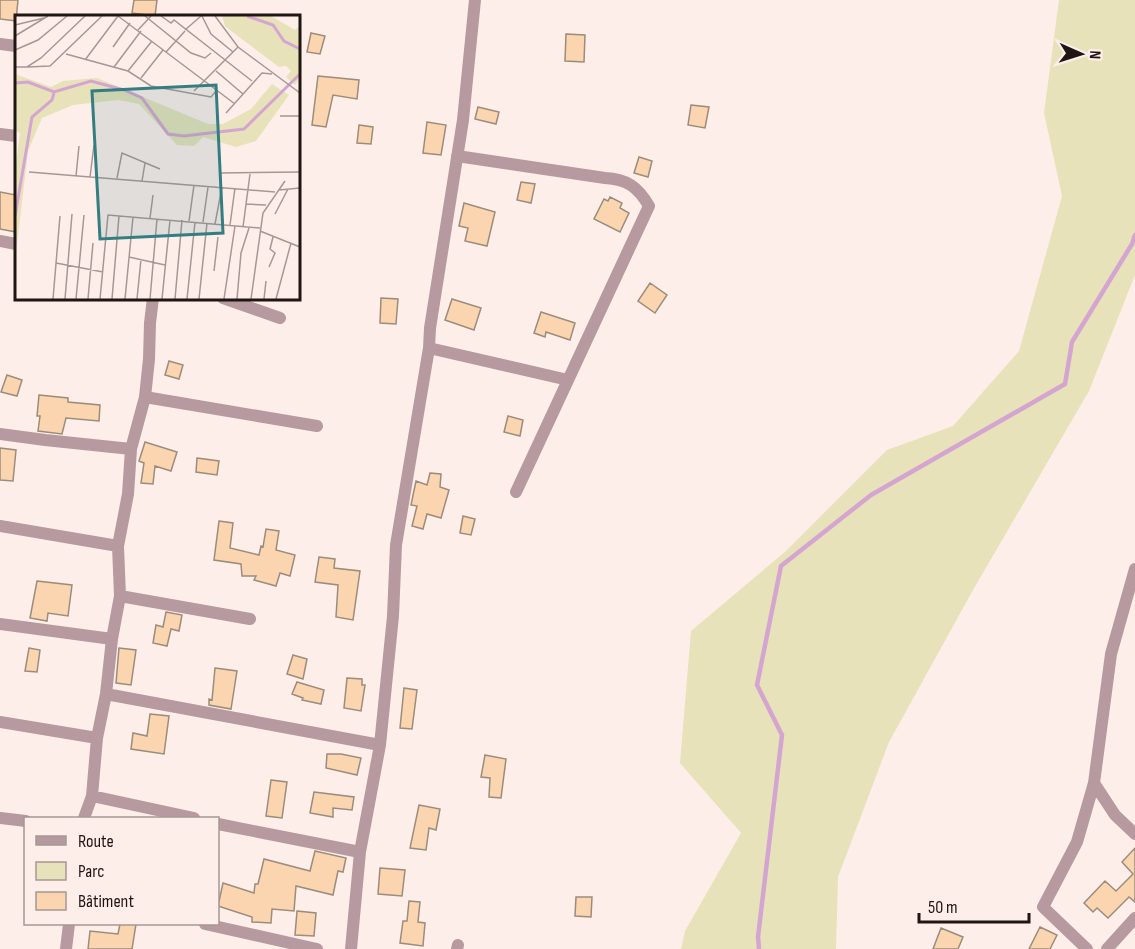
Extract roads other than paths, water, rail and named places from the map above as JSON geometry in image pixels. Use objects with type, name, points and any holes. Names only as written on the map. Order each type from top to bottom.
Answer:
[{"type":"street","points":[[351,949],[360,852],[380,745],[393,616],[396,545],[429,348],[430,328],[463,120],[474,0]]},
{"type":"street","points":[[0,44],[15,46]]},
{"type":"street","points":[[0,134],[15,136]]},
{"type":"street","points":[[457,156],[605,178],[619,178],[642,193],[649,206],[516,492]]},
{"type":"street","points":[[0,241],[15,244]]},
{"type":"street","points":[[85,817],[92,796],[97,738],[106,694],[112,639],[120,596],[118,546],[128,494],[131,449],[145,397],[153,300]]},
{"type":"street","points":[[228,300],[280,318]]},
{"type":"street","points":[[429,348],[568,380]]},
{"type":"street","points":[[145,397],[317,426]]},
{"type":"street","points":[[0,434],[131,449]]},
{"type":"street","points":[[0,526],[118,546]]},
{"type":"street","points":[[1087,949],[1043,907],[1077,842],[1094,783],[1111,654],[1135,569]]},
{"type":"street","points":[[120,596],[250,619]]},
{"type":"street","points":[[0,624],[112,639]]},
{"type":"street","points":[[106,694],[380,745]]},
{"type":"street","points":[[0,722],[97,738]]},
{"type":"street","points":[[1094,783],[1115,815],[1135,834]]},
{"type":"street","points":[[92,796],[185,817]]},
{"type":"street","points":[[0,818],[24,821]]},
{"type":"street","points":[[219,824],[360,852]]},
{"type":"street","points":[[1107,949],[1135,918]]},
{"type":"street","points":[[66,949],[69,925]]},
{"type":"street","points":[[209,925],[317,949]]},
{"type":"waterway","points":[[759,949],[758,937],[782,735],[757,685],[781,566],[871,495],[1065,384],[1072,342],[1132,244],[1135,235]]}]
